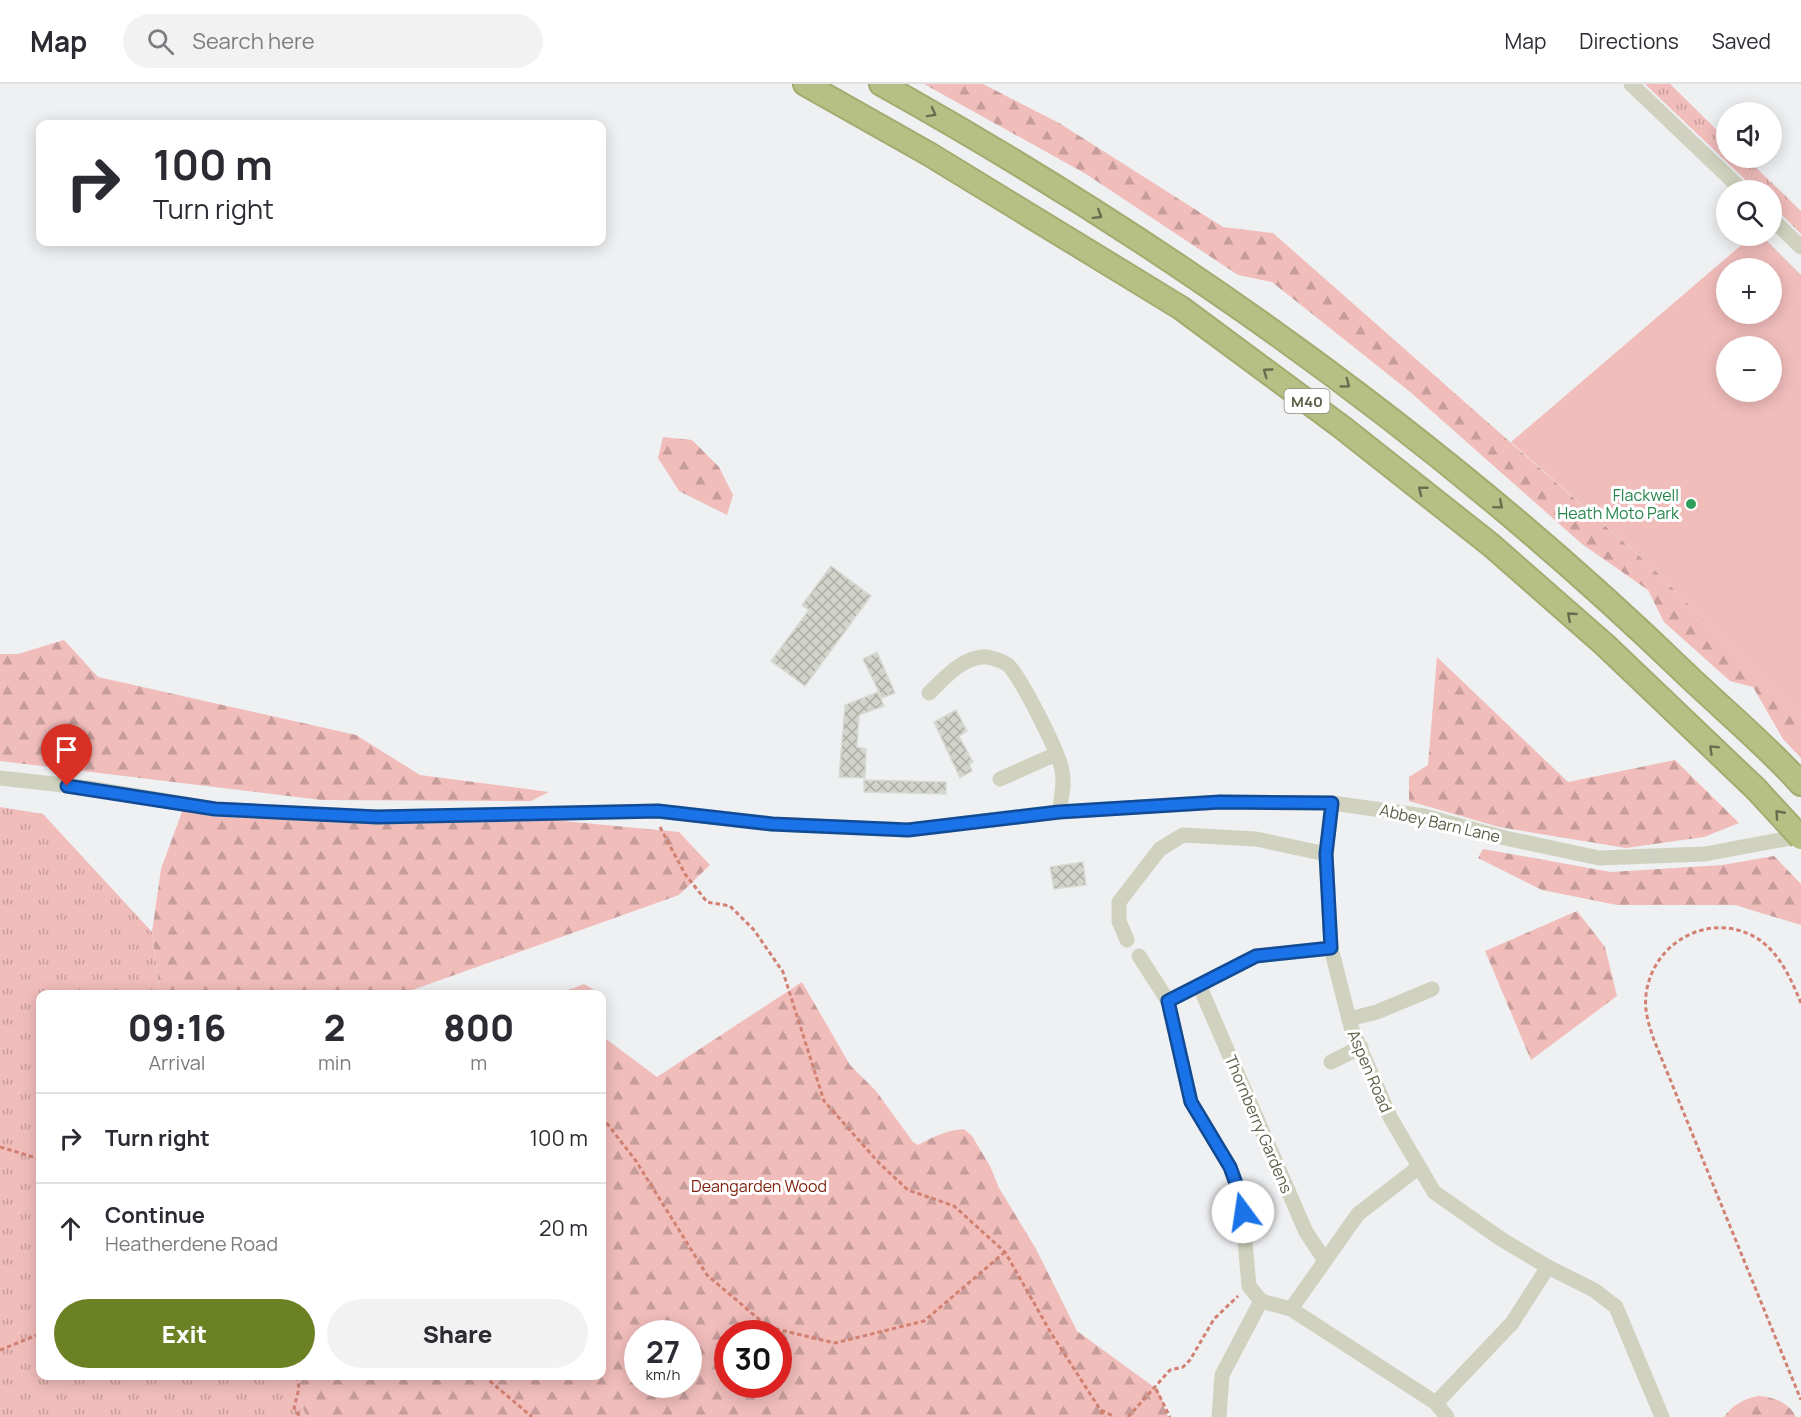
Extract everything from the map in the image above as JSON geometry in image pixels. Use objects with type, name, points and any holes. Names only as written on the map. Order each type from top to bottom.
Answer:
[{"type":"highway","name":"M40","points":[[805,84],[929,154],[1180,308],[1343,428],[1509,561],[1605,645],[1756,789],[1801,837]]},
{"type":"highway","name":"M40","points":[[881,84],[958,127],[1214,288],[1359,394],[1497,503],[1620,610],[1798,780]]},
{"type":"street","points":[[1631,84],[1732,180]]},
{"type":"street","points":[[1782,229],[1801,247]]},
{"type":"street","points":[[929,693],[953,670],[969,661],[983,656],[1006,663],[1021,679],[1062,769],[1064,785],[1059,812]]},
{"type":"street","points":[[1000,779],[1056,754]]},
{"type":"street","name":"Abbey Barn Lane","points":[[0,778],[89,788],[226,809],[377,817],[658,811],[772,824],[908,830],[1059,812],[1220,802],[1332,803],[1424,816],[1505,838],[1599,858],[1705,854],[1801,837]]},
{"type":"street","name":"Aspen Road","points":[[1332,803],[1326,854],[1331,948],[1349,1019],[1390,1117],[1434,1192],[1548,1267],[1594,1290],[1616,1307],[1662,1417]]},
{"type":"street","points":[[1126,940],[1119,921],[1119,902],[1160,849],[1183,835],[1256,839],[1326,854]]},
{"type":"street","points":[[1168,1001],[1256,956],[1331,948]]},
{"type":"street","points":[[1139,956],[1168,1001],[1191,1102],[1230,1167],[1241,1197],[1249,1286],[1261,1301],[1291,1309],[1436,1403],[1447,1417]]},
{"type":"street","name":"Thornberry Gardens","points":[[1199,985],[1305,1232],[1324,1259]]},
{"type":"street","points":[[1349,1019],[1377,1012],[1431,989]]},
{"type":"street","points":[[1331,1062],[1361,1047]]},
{"type":"street","points":[[1291,1309],[1324,1259],[1358,1214],[1419,1167]]},
{"type":"street","points":[[1436,1403],[1512,1323],[1548,1267]]},
{"type":"street","points":[[1219,1417],[1222,1375],[1261,1301]]},
{"type":"path","points":[[658,811],[660,827],[685,874],[707,902],[730,906],[754,930],[783,972],[824,1101],[879,1163],[908,1190],[954,1206],[1005,1252],[1051,1333],[1105,1417]]},
{"type":"path","points":[[1801,1003],[1788,972],[1755,937],[1730,929],[1709,927],[1693,931],[1678,939],[1664,953],[1654,968],[1645,996],[1647,1018],[1654,1040],[1801,1400]]},
{"type":"path","points":[[606,1122],[636,1161],[707,1275],[768,1327],[835,1343],[924,1321],[1005,1252]]},
{"type":"path","points":[[0,1147],[36,1158]]},
{"type":"path","points":[[1128,1417],[1156,1389],[1170,1370],[1182,1367],[1190,1360],[1214,1319],[1249,1286]]},
{"type":"path","points":[[0,1350],[36,1336]]},
{"type":"path","points":[[298,1380],[299,1388],[294,1408],[300,1417]]},
{"type":"path","points":[[489,1380],[531,1417]]},
{"type":"path","points":[[1156,1389],[1170,1417]]},
{"type":"path","points":[[1101,1410],[1115,1417]]},
{"type":"green space","points":[[924,84],[983,84],[1059,123],[1223,227],[1273,233],[1652,567],[1801,718],[1801,758],[1783,739],[1753,687],[1730,681],[1664,622],[1648,590],[1582,544],[1409,391],[1272,282],[1238,275],[1086,174]]},
{"type":"green space","points":[[1645,84],[1670,84],[1716,129],[1716,152]]},
{"type":"green space","points":[[1733,168],[1756,168],[1769,180],[1746,180]]},
{"type":"green space","points":[[1782,193],[1801,211],[1801,234],[1782,215]]},
{"type":"green space","name":"Flackwell Heath Moto Park","points":[[1740,246],[1772,246],[1801,275],[1801,718],[1652,567],[1511,442],[1716,267],[1716,324],[1782,324],[1782,258],[1726,258]]},
{"type":"green space","points":[[663,437],[692,440],[719,467],[733,495],[727,515],[679,491],[658,458]]},
{"type":"green space","points":[[64,640],[98,677],[356,735],[420,775],[549,792],[531,801],[321,800],[0,761],[0,654],[18,654]]},
{"type":"green space","points":[[1437,657],[1568,782],[1675,760],[1739,823],[1704,837],[1626,848],[1499,827],[1409,801],[1409,777],[1428,765]]},
{"type":"green space","points":[[186,801],[511,816],[679,832],[710,865],[679,895],[412,990],[159,990],[152,932],[161,869]]},
{"type":"green space","points":[[0,807],[43,814],[152,932],[159,990],[36,990],[36,1380],[290,1380],[307,1417],[0,1417]]},
{"type":"green space","points":[[1483,849],[1611,872],[1722,865],[1774,856],[1801,884],[1801,925],[1735,905],[1617,905],[1542,890],[1478,858]]},
{"type":"green space","points":[[1577,911],[1605,947],[1617,996],[1531,1060],[1485,951]]},
{"type":"green space","name":"Deangarden Wood","points":[[802,982],[850,1065],[876,1091],[913,1142],[918,1145],[940,1134],[964,1129],[972,1136],[990,1166],[999,1188],[1036,1249],[1077,1331],[1158,1390],[1168,1417],[307,1417],[290,1380],[606,1380],[606,1039],[657,1077]]},
{"type":"green space","points":[[584,984],[594,990],[568,990]]},
{"type":"green space","points":[[1758,1396],[1780,1401],[1796,1417],[1724,1417],[1739,1403]]},
{"type":"building","points":[[831,566],[871,596],[805,686],[771,661],[809,610],[802,605]]},
{"type":"building","points":[[877,652],[895,693],[882,698],[863,659]]},
{"type":"building","points":[[878,692],[884,706],[859,715],[857,747],[866,749],[865,778],[839,777],[845,705]]},
{"type":"building","points":[[956,710],[967,731],[959,736],[973,762],[969,764],[972,771],[960,778],[934,722]]},
{"type":"building","points":[[864,780],[946,782],[946,794],[864,792]]},
{"type":"building","points":[[1083,862],[1086,885],[1054,889],[1050,867]]},
{"type":"place","name":"Flackwell Heath Moto Park","points":[[1691,504]]},
{"type":"route","points":[[67,786],[215,809],[377,817],[658,811],[772,824],[908,830],[1059,812],[1220,802],[1332,803],[1326,854],[1331,948],[1256,956],[1168,1001],[1191,1102],[1230,1167],[1241,1197],[1243,1212]]}]
